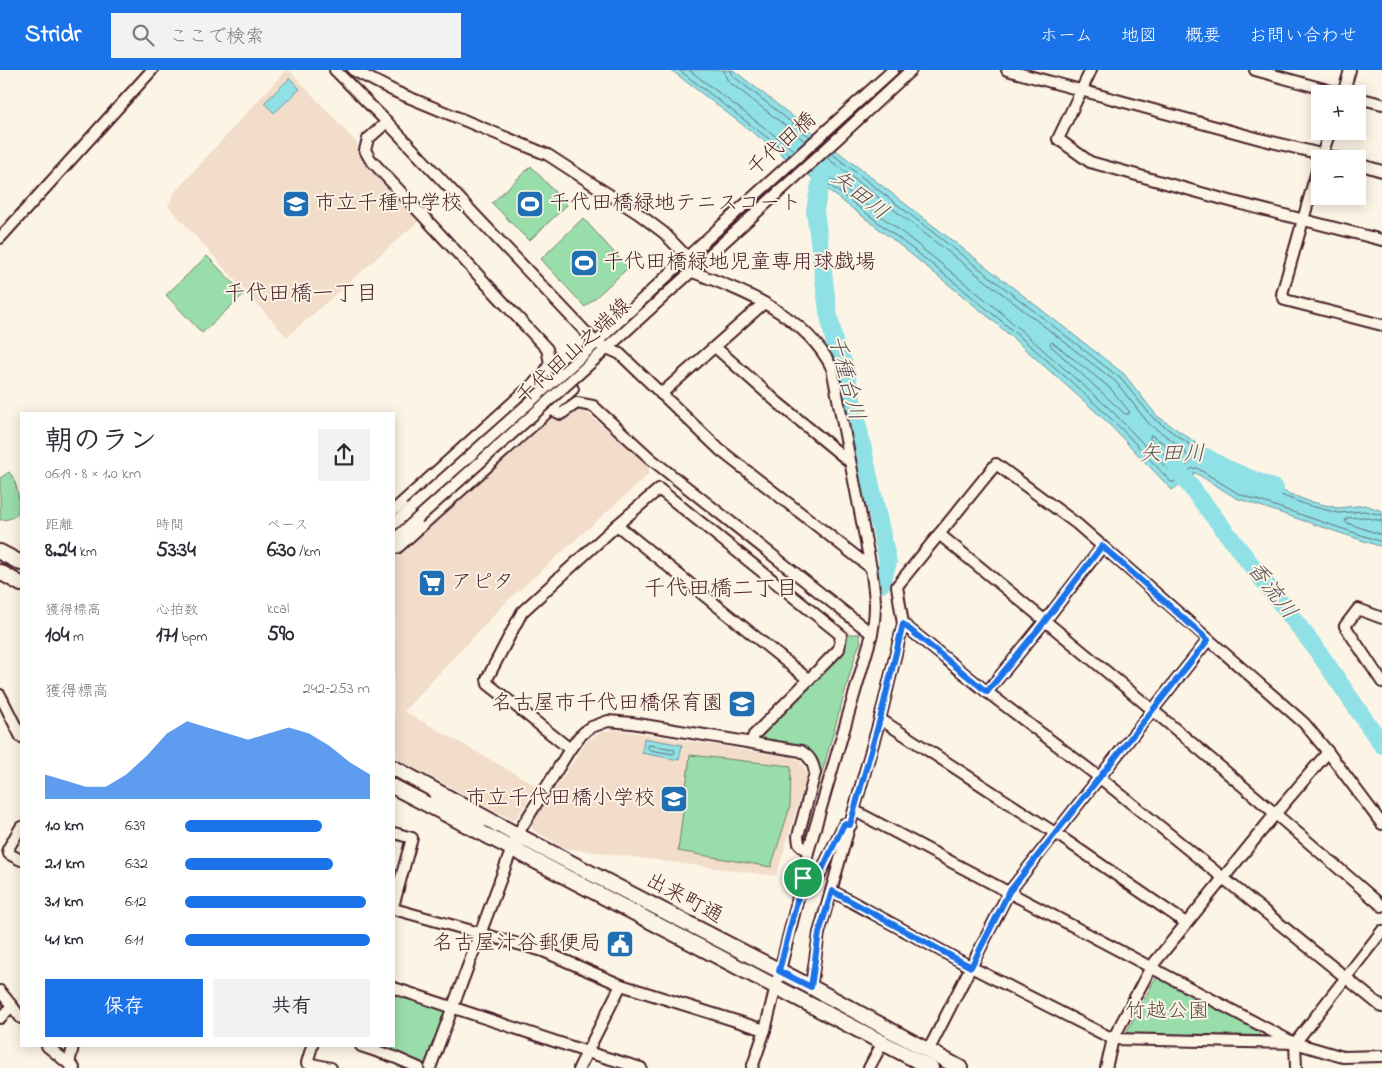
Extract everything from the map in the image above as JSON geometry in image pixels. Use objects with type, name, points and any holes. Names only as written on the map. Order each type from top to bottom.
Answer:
[{"type":"main road","points":[[0,552],[20,562]]},
{"type":"main road","points":[[0,572],[20,583]]},
{"type":"main road","name":"出来町通","points":[[395,769],[514,843],[546,866],[931,1068]]},
{"type":"main road","name":"出来町通","points":[[395,787],[779,971],[958,1067]]},
{"type":"street","points":[[0,238],[152,70]]},
{"type":"street","points":[[335,70],[387,122],[596,343],[620,354],[720,450],[871,568]]},
{"type":"street","name":"千代田橋","points":[[697,248],[893,70]]},
{"type":"street","name":"千代田山之端線","points":[[395,539],[911,70]]},
{"type":"street","points":[[1007,70],[1311,154]]},
{"type":"street","points":[[1090,70],[1058,139],[1090,162],[1382,240]]},
{"type":"street","points":[[1255,70],[1311,85]]},
{"type":"street","points":[[1346,85],[1350,70]]},
{"type":"street","points":[[349,84],[348,75],[355,71],[396,92],[548,155],[639,214],[664,233],[687,257],[690,272],[730,286],[764,302],[808,334],[826,355],[832,368],[871,568],[876,598],[876,614],[872,634],[808,852],[765,1030],[752,1068]]},
{"type":"street","points":[[1366,100],[1382,104]]},
{"type":"street","points":[[387,122],[368,139],[365,150],[370,159],[547,349],[550,363],[574,388],[552,410],[395,548]]},
{"type":"street","points":[[1366,166],[1382,171]]},
{"type":"street","points":[[1311,191],[1282,294],[1285,300],[1382,326]]},
{"type":"street","name":"千代田山之端線","points":[[395,523],[596,343],[697,248]]},
{"type":"street","points":[[661,394],[716,347],[764,302]]},
{"type":"street","points":[[716,347],[777,402],[850,462]]},
{"type":"street","points":[[395,509],[544,374],[550,363]]},
{"type":"street","points":[[552,410],[561,414],[577,403],[593,406],[651,459],[872,634]]},
{"type":"street","points":[[811,987],[819,933],[855,811],[903,624],[896,586],[996,464],[1077,524],[1304,723],[1382,824]]},
{"type":"street","points":[[570,749],[488,684],[487,679],[522,612],[659,489],[841,635],[839,649],[754,735],[751,742]]},
{"type":"street","points":[[617,525],[809,680]]},
{"type":"street","points":[[939,534],[1153,709],[1382,906]]},
{"type":"street","points":[[987,692],[1045,621],[1102,546]]},
{"type":"street","points":[[1382,618],[1358,610],[1344,626],[1382,682]]},
{"type":"street","points":[[903,624],[1223,876],[1382,1007]]},
{"type":"street","points":[[928,1051],[1009,892],[1208,640]]},
{"type":"street","points":[[2,702],[20,734]]},
{"type":"street","points":[[880,719],[1055,833],[1186,923]]},
{"type":"street","points":[[430,1068],[514,843],[570,749],[589,728],[608,721],[632,723],[801,751],[809,756],[813,762],[815,773],[798,836],[800,844],[808,852]]},
{"type":"street","points":[[1106,1068],[1113,1039],[1151,967],[1223,876],[1328,752]]},
{"type":"street","points":[[395,776],[514,843]]},
{"type":"street","points":[[855,811],[1295,1044],[1343,1057],[1382,1056]]},
{"type":"street","points":[[803,878],[818,878],[844,824],[850,825]]},
{"type":"street","points":[[20,829],[8,849],[9,854],[20,860]]},
{"type":"street","points":[[395,833],[412,838],[395,899]]},
{"type":"street","points":[[832,891],[971,967],[1113,1039],[1295,1044]]},
{"type":"street","points":[[395,909],[543,951],[621,985],[765,1030]]},
{"type":"street","points":[[1296,1068],[1295,1044],[1382,931]]},
{"type":"street","points":[[578,1068],[621,985]]},
{"type":"street","points":[[395,988],[641,1068]]},
{"type":"street","points":[[0,991],[20,1017]]},
{"type":"street","points":[[0,1018],[12,1006]]},
{"type":"street","points":[[869,1068],[882,1042]]},
{"type":"street","points":[[48,1047],[71,1066]]},
{"type":"street","points":[[71,1066],[72,1047]]},
{"type":"street","points":[[312,1047],[307,1063],[330,1068]]},
{"type":"street","points":[[364,1047],[419,1068]]},
{"type":"shaded area","points":[[286,70],[289,70],[357,143],[357,150],[421,219],[287,337],[168,206],[174,193]]},
{"type":"shaded area","points":[[568,397],[650,466],[648,475],[507,601],[404,711],[537,786],[517,817],[513,820],[395,758],[395,554]]},
{"type":"shaded area","name":"市立千代田橋小学校","points":[[618,730],[796,758],[800,761],[806,771],[806,778],[776,876],[565,848],[533,830],[531,825],[587,741],[603,731]]},
{"type":"green space","name":"千代田橋緑地テニスコート","points":[[531,166],[567,205],[529,241],[492,203]]},
{"type":"green space","name":"千代田橋緑地児童専用球戯場","points":[[583,218],[628,268],[585,307],[541,259]]},
{"type":"green space","points":[[207,256],[244,294],[202,333],[166,295]]},
{"type":"green space","points":[[9,472],[12,475],[18,493],[19,506],[16,515],[0,520],[0,478]]},
{"type":"green space","points":[[845,634],[859,634],[861,642],[856,653],[821,776],[815,757],[808,751],[791,744],[761,740],[760,735],[843,651]]},
{"type":"green space","points":[[690,755],[791,766],[790,807],[771,867],[678,851]]},
{"type":"green space","name":"竹越公園","points":[[1158,978],[1259,1030],[1259,1037],[1257,1039],[1130,1036],[1127,1031],[1155,979]]},
{"type":"green space","points":[[395,993],[441,1009],[444,1013],[427,1062],[422,1065],[377,1047],[395,1047]]},
{"type":"water","name":"矢田川","points":[[671,70],[733,70],[1124,374],[1157,416],[1195,442],[1195,448],[1231,471],[1308,501],[1338,508],[1365,505],[1382,511],[1382,547],[1236,498],[1194,472],[1194,474],[1172,490],[1103,418],[990,318],[891,238]]},
{"type":"water","points":[[290,78],[300,89],[274,113],[264,103]]},
{"type":"water","points":[[644,738],[682,745],[679,760],[642,753]]},
{"type":"waterway","name":"千種台川","points":[[823,170],[815,210],[828,311],[835,345],[844,364],[888,562],[881,584]]},
{"type":"waterway","name":"矢田川","points":[[1206,457],[1223,467],[1275,489]]},
{"type":"waterway","name":"香流川","points":[[1174,459],[1177,469],[1317,650],[1382,745]]},
{"type":"place","name":"市立千種中学校","points":[[296,204]]},
{"type":"place","name":"千代田橋緑地テニスコート","points":[[530,204]]},
{"type":"place","name":"千代田橋緑地児童専用球戯場","points":[[584,263]]},
{"type":"place","name":"アピタ","points":[[432,583]]},
{"type":"place","name":"名古屋市千代田橋保育園","points":[[742,704]]},
{"type":"place","name":"市立千代田橋小学校","points":[[674,799]]},
{"type":"place","name":"名古屋汁谷郵便局","points":[[620,944]]},
{"type":"district","name":"千代田橋一丁目","points":[[301,295]]},
{"type":"district","name":"千代田橋二丁目","points":[[721,590]]},
{"type":"route","points":[[1102,546],[1208,640],[1009,892],[971,967],[832,891],[819,933],[811,987],[779,971],[803,878],[818,878],[844,824],[850,825],[880,719],[903,624],[987,692],[1045,621],[1102,546]]}]
